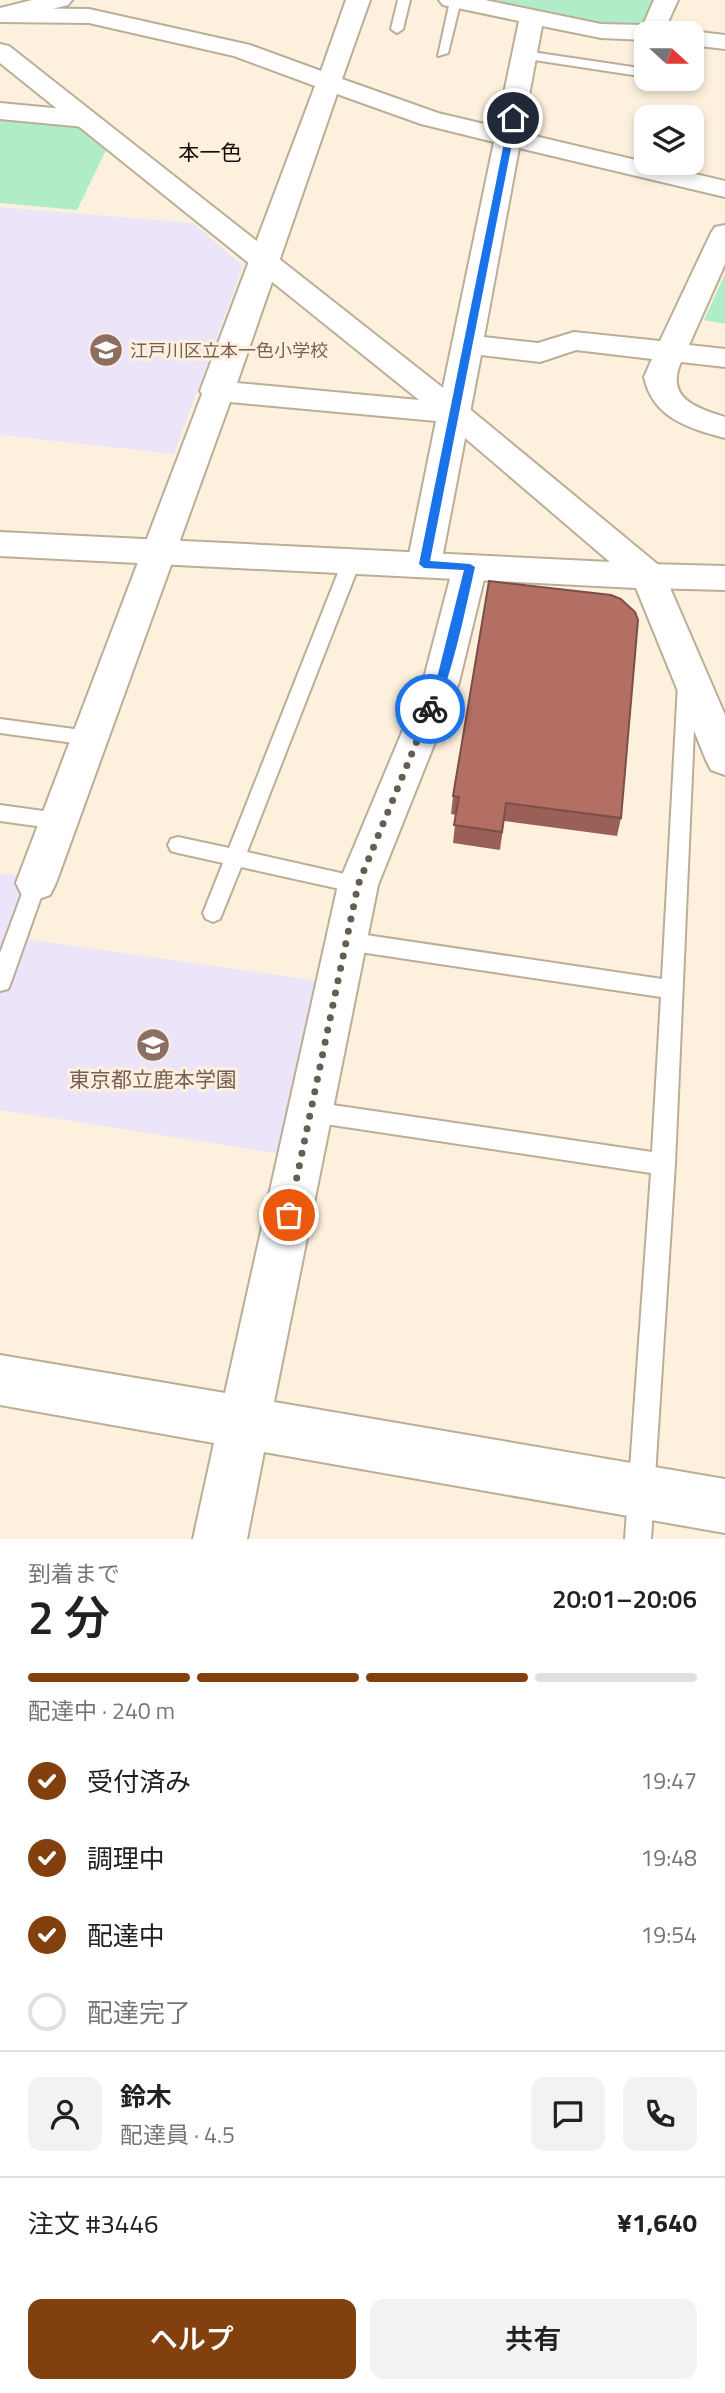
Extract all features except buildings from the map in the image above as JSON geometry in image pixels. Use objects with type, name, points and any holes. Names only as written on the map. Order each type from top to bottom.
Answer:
[{"type":"street","points":[[0,15],[60,0]]},
{"type":"street","points":[[36,884],[162,550],[216,391],[358,0]]},
{"type":"street","points":[[658,21],[666,0]]},
{"type":"street","points":[[454,1],[601,31],[634,32]]},
{"type":"street","points":[[0,15],[97,8],[241,50],[430,119],[725,189]]},
{"type":"street","points":[[424,564],[532,18]]},
{"type":"street","points":[[704,40],[725,42]]},
{"type":"street","points":[[0,51],[455,413],[649,576],[688,676],[725,760]]},
{"type":"street","points":[[0,111],[85,118]]},
{"type":"street","points":[[725,233],[659,377],[666,400],[673,408],[725,428]]},
{"type":"street","points":[[469,344],[540,353],[575,341],[725,358]]},
{"type":"street","points":[[216,391],[455,413]]},
{"type":"street","points":[[0,544],[725,578]]},
{"type":"street","points":[[220,1539],[358,885],[441,682],[470,567]]},
{"type":"street","points":[[0,1380],[244,1421],[639,1516],[725,1506]]},
{"type":"lane","points":[[397,29],[404,0]]},
{"type":"lane","points":[[442,53],[454,1]]},
{"type":"lane","points":[[525,55],[634,71]]},
{"type":"lane","points":[[213,913],[352,560]]},
{"type":"lane","points":[[639,1516],[663,1164],[688,676]]},
{"type":"lane","points":[[0,726],[89,738]]},
{"type":"lane","points":[[0,813],[58,821]]},
{"type":"lane","points":[[178,845],[358,885]]},
{"type":"lane","points":[[0,982],[36,884]]},
{"type":"lane","points":[[346,941],[670,989]]},
{"type":"lane","points":[[312,1112],[663,1164]]},
{"type":"shaded area","name":"江戸川区立本一色小学校","points":[[0,207],[193,223],[243,266],[174,454],[0,435]]},
{"type":"shaded area","name":"東京都立鹿本学園","points":[[0,873],[28,877],[6,936],[319,981],[282,1154],[0,1110]]},
{"type":"green space","points":[[487,0],[655,0],[647,21],[634,21],[634,28],[604,28],[484,5]]},
{"type":"green space","points":[[0,115],[79,122],[108,146],[77,210],[0,203]]},
{"type":"green space","points":[[725,274],[725,324],[704,320]]},
{"type":"way so far","points":[[289,1215],[358,885],[430,709]]},
{"type":"place","name":"江戸川区立本一色小学校","points":[[106,350]]},
{"type":"place","name":"東京都立鹿本学園","points":[[153,1045]]},
{"type":"district","name":"本一色","points":[[210,152]]},
{"type":"route","points":[[430,709],[441,682],[470,567],[424,564],[513,118]]}]
